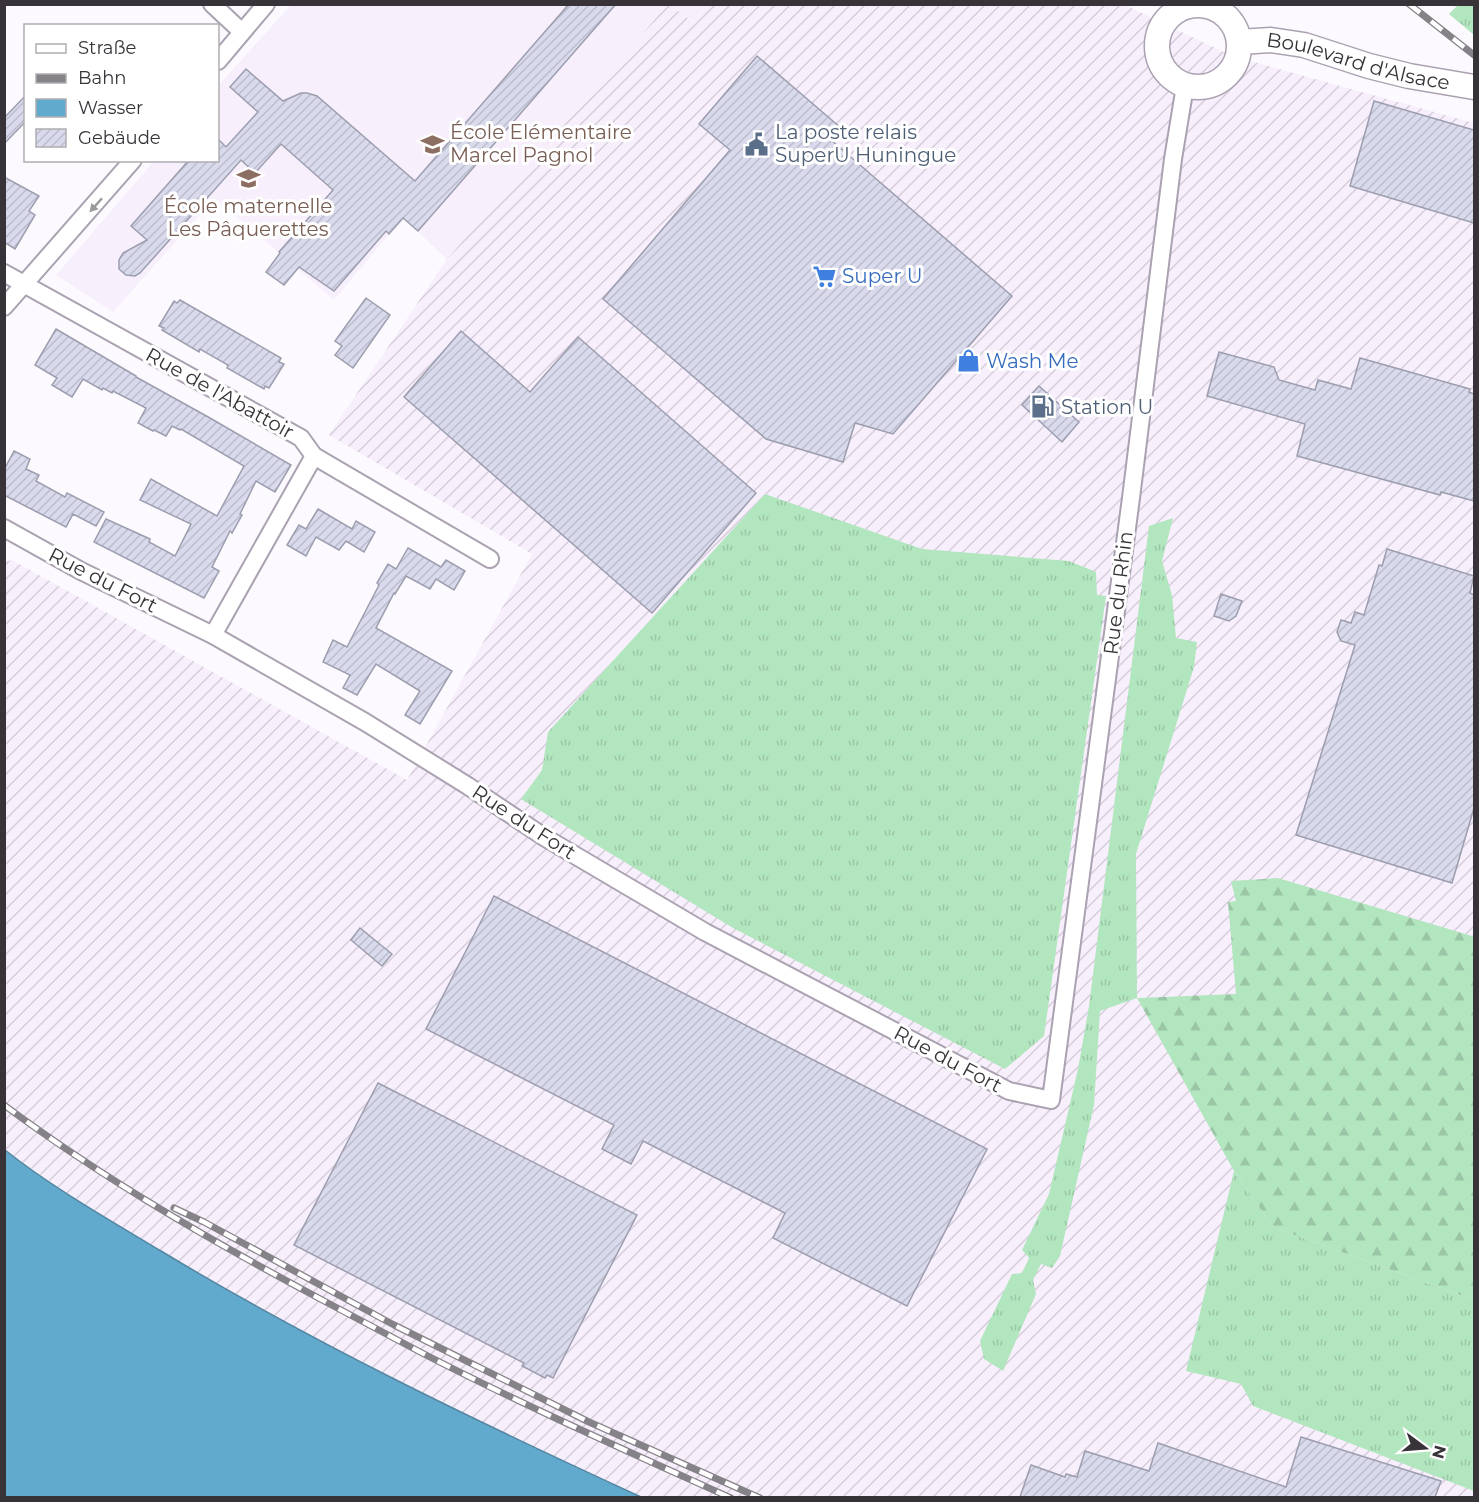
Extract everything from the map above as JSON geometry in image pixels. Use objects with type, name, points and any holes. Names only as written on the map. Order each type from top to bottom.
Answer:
[{"type":"main road","name":"Boulevard d'Alsace","points":[[1198,5],[1211,6],[1222,12],[1236,30],[1239,42],[1238,56],[1233,68],[1224,78],[1212,85],[1199,88],[1185,86],[1168,74],[1161,65],[1157,43],[1160,31],[1172,9],[1198,5]]},
{"type":"main road","name":"Boulevard d'Alsace","points":[[1239,42],[1271,40],[1304,45],[1409,76],[1474,87]]},
{"type":"street","points":[[212,4],[242,32]]},
{"type":"street","points":[[219,60],[266,4]]},
{"type":"street","name":"Rue du Rhin","points":[[1051,1100],[1131,498],[1173,159],[1185,86]]},
{"type":"street","points":[[4,307],[132,162]]},
{"type":"street","name":"Rue de l'Abattoir","points":[[4,273],[301,438],[314,456],[490,559]]},
{"type":"street","points":[[213,635],[314,456]]},
{"type":"street","name":"Rue du Fort","points":[[7,533],[213,635],[365,722],[468,786],[544,837],[705,932],[1009,1091],[1051,1100]]},
{"type":"shaded area","points":[[712,4],[1125,5],[1232,56],[1474,123],[1474,1497],[641,1497],[384,1375],[211,1282],[68,1194],[5,1150],[4,562],[12,560],[407,780],[532,554],[329,435],[447,259],[667,5],[695,23]]},
{"type":"shaded area","name":"École Elémentaire Marcel Pagnol","points":[[291,5],[667,5],[447,259],[403,218],[334,300],[215,198],[113,312],[56,275],[153,162],[219,162],[219,85]]},
{"type":"shaded area","points":[[670,5],[712,5],[696,23]]},
{"type":"green space","points":[[1459,4],[1474,5],[1474,35],[1449,14]]},
{"type":"green space","points":[[765,494],[922,549],[1069,561],[1096,572],[1097,595],[1106,596],[1044,1036],[1005,1069],[733,928],[521,799],[542,770],[548,732]]},
{"type":"green space","points":[[1173,518],[1162,561],[1172,595],[1176,638],[1197,642],[1194,667],[1136,854],[1137,998],[1100,1011],[1094,1105],[1060,1256],[1052,1268],[1041,1264],[1033,1280],[1036,1294],[1003,1371],[984,1359],[980,1341],[1012,1274],[1022,1273],[1029,1258],[1022,1250],[1049,1194],[1078,1069],[1089,1006],[1149,526]]},
{"type":"green space","points":[[1278,878],[1474,935],[1474,1300],[1273,1227],[1234,1171],[1137,998],[1236,994],[1228,902],[1236,901],[1231,881]]},
{"type":"green space","points":[[1234,1171],[1273,1227],[1474,1300],[1474,1491],[1253,1406],[1241,1384],[1186,1371]]},
{"type":"water","points":[[5,1150],[101,1215],[278,1318],[458,1411],[641,1497],[5,1497]]},
{"type":"building","points":[[569,4],[616,4],[418,231],[403,218],[389,234],[386,231],[334,291],[299,267],[284,285],[266,272],[279,252],[333,190],[281,144],[255,173],[241,160],[140,273],[135,276],[126,275],[119,269],[119,260],[123,253],[147,240],[131,226],[187,162],[219,162],[219,140],[226,147],[258,112],[230,87],[246,69],[283,101],[301,93],[317,96],[415,181]]},
{"type":"building","points":[[757,56],[841,128],[831,140],[1012,296],[893,434],[855,423],[843,462],[766,439],[603,299],[730,150],[699,124]]},
{"type":"building","points":[[24,97],[24,123],[4,144],[4,118]]},
{"type":"building","points":[[1374,101],[1474,130],[1474,223],[1350,186]]},
{"type":"building","points":[[4,177],[39,196],[29,211],[35,215],[15,249],[4,242]]},
{"type":"building","points":[[366,298],[390,315],[353,368],[335,355],[342,346],[335,341]]},
{"type":"building","points":[[180,300],[281,358],[279,362],[284,364],[269,388],[265,386],[264,389],[227,368],[228,365],[200,349],[199,352],[162,330],[164,328],[159,326],[174,301],[177,303]]},
{"type":"building","points":[[56,329],[291,465],[275,492],[256,481],[240,514],[242,515],[232,533],[230,531],[212,567],[219,571],[204,598],[94,542],[106,519],[150,539],[149,542],[175,556],[191,524],[140,500],[151,479],[217,516],[244,466],[181,429],[172,426],[166,436],[138,423],[146,408],[113,391],[112,393],[103,388],[102,390],[83,379],[72,397],[52,385],[57,378],[35,365]]},
{"type":"building","points":[[461,331],[530,392],[578,337],[756,493],[652,613],[404,397]]},
{"type":"building","points":[[1219,352],[1274,367],[1279,380],[1315,390],[1318,380],[1351,389],[1360,358],[1470,389],[1469,392],[1474,394],[1474,501],[1441,492],[1440,495],[1297,456],[1305,424],[1207,396]]},
{"type":"building","points":[[1039,386],[1079,422],[1062,442],[1022,405]]},
{"type":"building","points":[[14,451],[30,459],[26,469],[39,475],[36,481],[65,497],[67,493],[104,512],[96,526],[73,514],[66,527],[4,495],[4,470]]},
{"type":"building","points":[[318,509],[352,529],[356,521],[375,532],[364,552],[346,541],[339,550],[316,537],[306,556],[287,545],[299,525],[306,529]]},
{"type":"building","points":[[408,548],[441,567],[446,560],[465,571],[454,590],[436,579],[430,589],[406,576],[394,593],[376,628],[452,671],[420,724],[405,715],[420,691],[376,664],[357,695],[343,688],[350,675],[323,662],[333,640],[347,647],[388,564],[396,569]]},
{"type":"building","points":[[1387,549],[1474,576],[1470,593],[1474,595],[1474,808],[1452,883],[1296,835],[1355,645],[1341,641],[1337,632],[1341,620],[1351,623],[1355,612],[1364,615],[1379,565],[1382,566]]},
{"type":"building","points":[[1221,594],[1242,601],[1236,616],[1229,621],[1214,616]]},
{"type":"building","points":[[494,896],[987,1149],[907,1306],[773,1238],[785,1213],[643,1141],[631,1164],[602,1149],[614,1125],[426,1029]]},
{"type":"building","points":[[360,928],[392,954],[382,966],[351,940]]},
{"type":"building","points":[[378,1083],[637,1215],[553,1378],[547,1375],[545,1378],[522,1366],[524,1363],[294,1245]]},
{"type":"building","points":[[1301,1437],[1441,1481],[1435,1497],[1020,1497],[1031,1465],[1065,1477],[1066,1474],[1077,1477],[1085,1451],[1149,1471],[1158,1443],[1286,1487]]},
{"type":"railway","points":[[1409,4],[1474,55]]},
{"type":"railway","points":[[4,1105],[121,1185],[284,1280],[498,1391],[731,1498]]},
{"type":"railway","points":[[174,1208],[394,1325],[589,1422],[760,1498]]},
{"type":"place","name":"École Elémentaire Marcel Pagnol","points":[[432,144]]},
{"type":"place","name":"La poste relais SuperU Huningue","points":[[757,144]]},
{"type":"place","name":"École maternelle Les Pâquerettes","points":[[248,179]]},
{"type":"place","name":"Super U","points":[[824,276]]},
{"type":"place","name":"Wash Me","points":[[968,361]]},
{"type":"place","name":"Station U","points":[[1043,407]]}]
